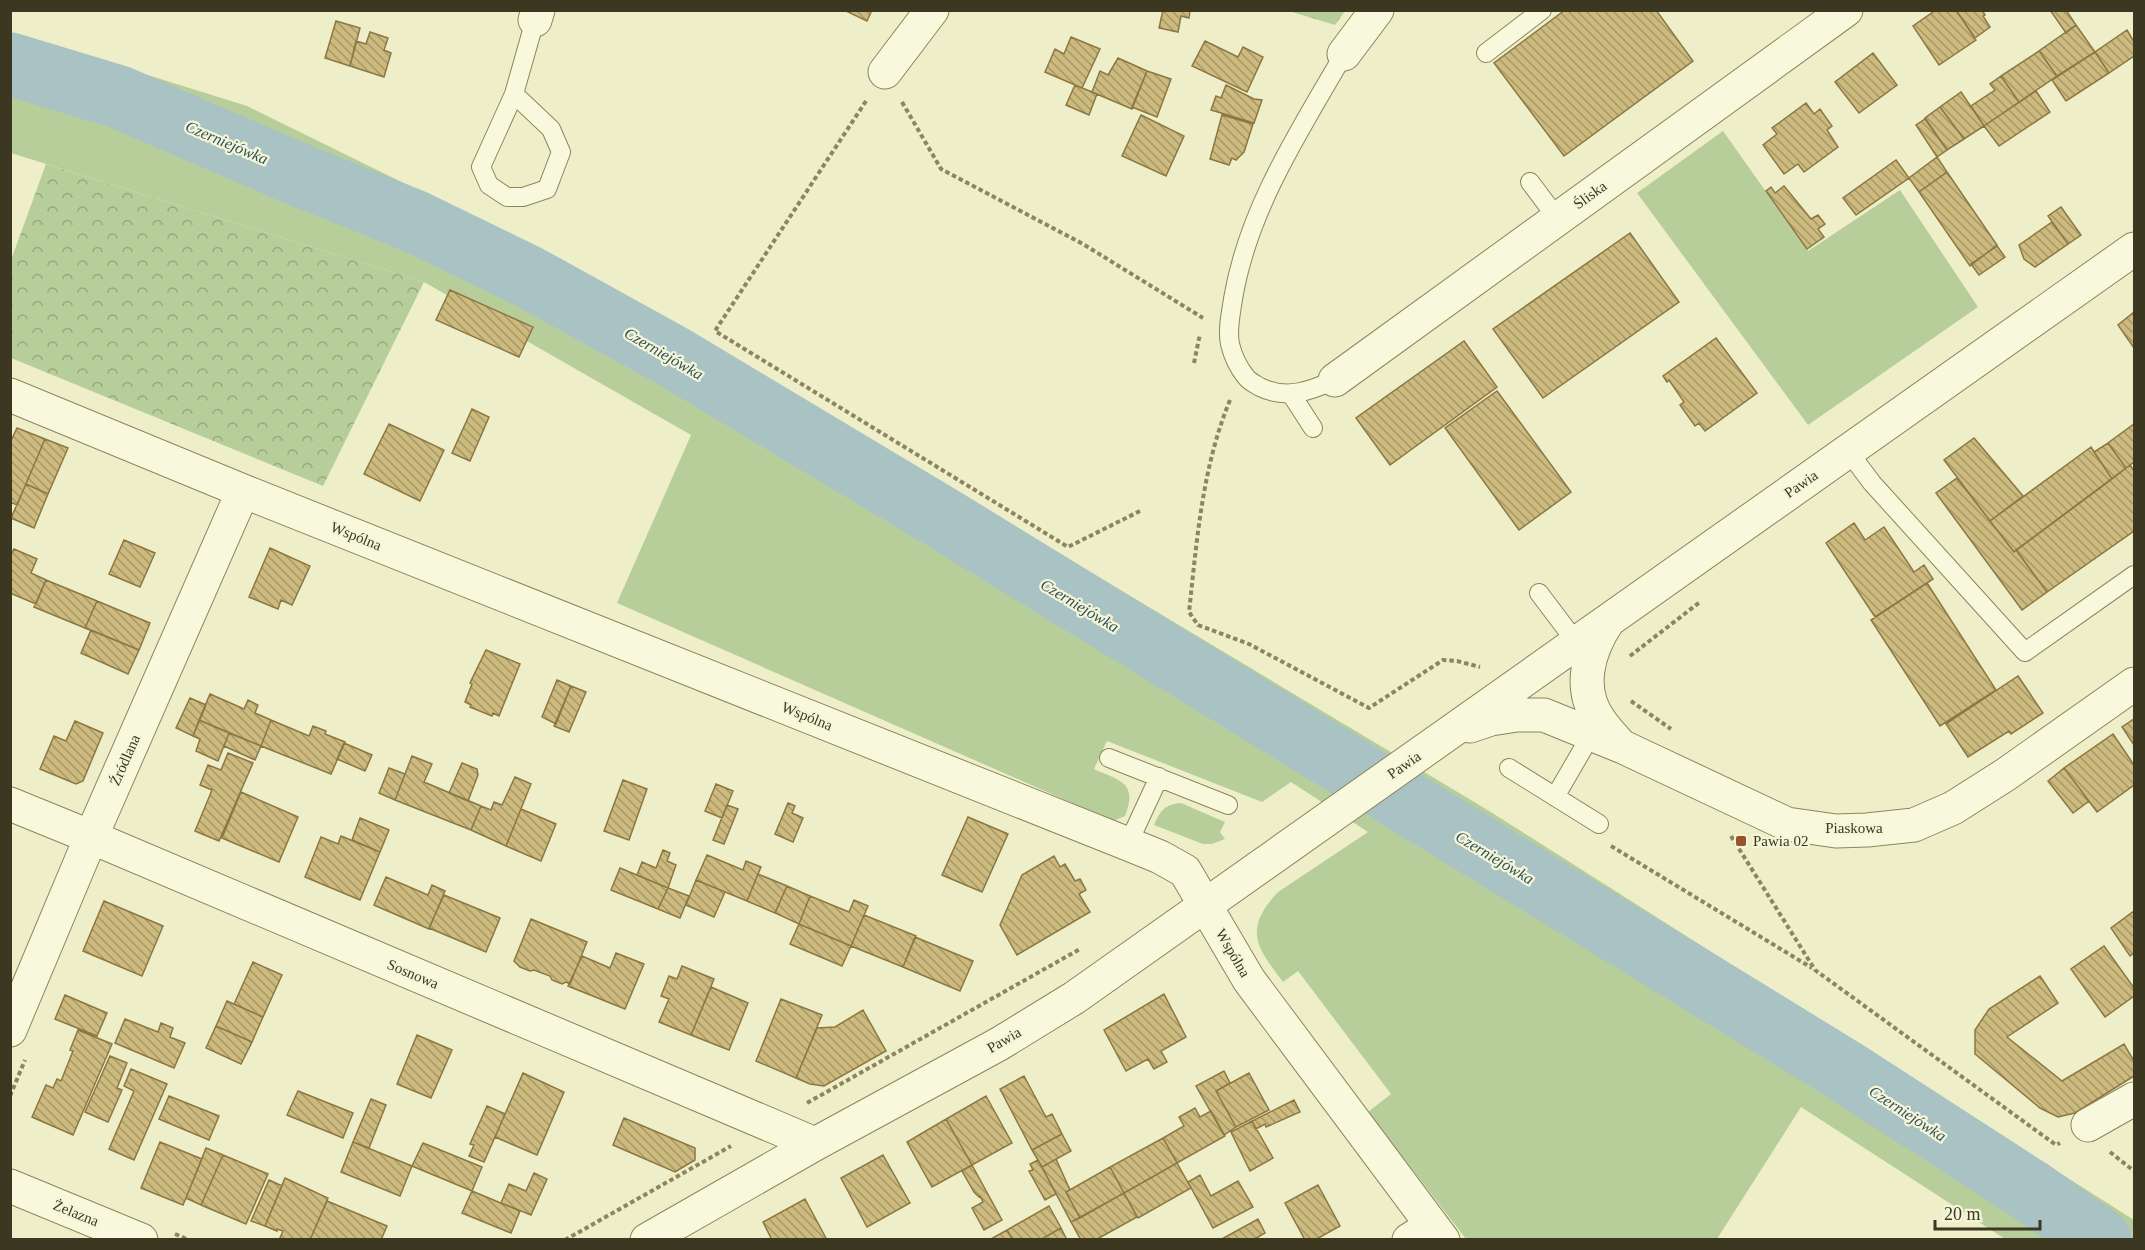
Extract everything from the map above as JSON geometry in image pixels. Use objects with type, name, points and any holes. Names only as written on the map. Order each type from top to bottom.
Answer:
[{"type":"street","points":[[885,72],[932,10]]},
{"type":"street","points":[[1344,54],[1377,10]]},
{"type":"street","name":"Śliska","points":[[1335,380],[1846,10]]},
{"type":"street","name":"Pawia","points":[[647,1239],[999,1044],[1064,1004],[2134,249]]},
{"type":"street","name":"Wspólna","points":[[10,395],[243,491],[1128,844],[1160,857],[1185,871],[1249,980],[1428,1235]]},
{"type":"street","name":"Źródlana","points":[[19,1042],[91,837],[243,491]]},
{"type":"street","points":[[1611,617],[1597,637],[1589,657],[1587,684],[1589,699],[1599,720],[1623,747]]},
{"type":"street","name":"Piaskowa","points":[[1437,742],[1491,719],[1544,715],[1623,747],[1788,824],[1836,831],[1887,828],[1914,825],[1953,808],[2005,775],[2134,684]]},
{"type":"street","name":"Sosnowa","points":[[10,804],[815,1144]]},
{"type":"street","points":[[2076,1133],[2134,1099]]},
{"type":"street","name":"Żelazna","points":[[10,1186],[141,1239]]},
{"type":"lane","points":[[1486,53],[1542,10]]},
{"type":"lane","points":[[514,94],[551,129],[561,152],[547,189],[523,197],[507,197],[489,185],[481,167],[514,94],[537,16]]},
{"type":"lane","points":[[1335,380],[1310,391],[1291,394],[1266,390],[1249,381],[1237,365],[1230,343],[1230,316],[1237,278],[1250,233],[1269,188],[1292,143],[1344,54]]},
{"type":"lane","points":[[1530,182],[1557,218]]},
{"type":"lane","points":[[1291,394],[1313,428]]},
{"type":"lane","points":[[1848,451],[1872,483],[2025,652],[2134,575]]},
{"type":"lane","points":[[1539,593],[1576,642]]},
{"type":"lane","points":[[1555,796],[1591,735]]},
{"type":"lane","points":[[1109,758],[1228,805]]},
{"type":"lane","points":[[1509,768],[1599,824]]},
{"type":"lane","points":[[1128,844],[1159,777]]},
{"type":"path","points":[[1140,511],[1068,547],[715,331],[885,72],[941,170],[1083,244],[1203,317],[1194,363]]},
{"type":"path","points":[[1241,372],[1219,425],[1203,490],[1189,612],[1198,625],[1249,644],[1369,708],[1443,660],[1480,666]]},
{"type":"path","points":[[1623,696],[1680,735]]},
{"type":"path","points":[[1731,836],[1815,970]]},
{"type":"path","points":[[1606,843],[1815,970],[2056,1145],[2076,1133]]},
{"type":"path","points":[[801,1106],[1087,944]]},
{"type":"path","points":[[10,1096],[19,1042]]},
{"type":"path","points":[[565,1239],[735,1144]]},
{"type":"green space","points":[[1289,11],[1345,11],[1335,25]]},
{"type":"green space","points":[[10,32],[247,106],[538,249],[728,355],[1486,809],[2134,1220],[2134,1239],[2005,1239],[1801,1107],[1717,1239],[1466,1239],[1368,1112],[1391,1094],[1298,971],[1283,982],[1260,948],[1257,938],[1260,917],[1278,892],[1368,832],[1291,782],[1262,802],[1107,741],[1094,769],[1119,780],[1128,790],[1129,796],[1125,816],[1113,821],[617,603],[691,435],[424,282],[11,153]]},
{"type":"green space","points":[[1723,131],[1808,251],[1900,190],[1978,307],[1808,425],[1637,193]]},
{"type":"green space","points":[[46,164],[424,282],[323,486],[11,358],[11,260]]},
{"type":"green space","points":[[1181,803],[1225,822],[1220,832],[1225,839],[1212,844],[1203,844],[1154,825],[1164,809]]},
{"type":"building","points":[[844,10],[872,10],[867,21]]},
{"type":"building","points":[[1163,10],[1190,10],[1189,18],[1181,16],[1178,32],[1159,28]]},
{"type":"building","points":[[1565,10],[1656,10],[1693,61],[1564,156],[1494,63]]},
{"type":"building","points":[[1936,10],[1956,10],[1976,40],[1939,65],[1913,26]]},
{"type":"building","points":[[1956,10],[1982,10],[1990,27],[1975,38]]},
{"type":"building","points":[[2050,10],[2066,10],[2076,25],[2066,33]]},
{"type":"building","points":[[336,21],[360,28],[350,66],[325,58]]},
{"type":"building","points":[[2076,25],[2095,52],[2057,76],[2039,51]]},
{"type":"building","points":[[2127,30],[2134,42],[2134,56],[2109,73],[2095,52]]},
{"type":"building","points":[[370,32],[388,38],[384,50],[391,53],[384,77],[350,66],[356,41],[366,44]]},
{"type":"building","points":[[1071,37],[1100,49],[1082,88],[1045,72],[1055,49],[1064,54]]},
{"type":"building","points":[[1205,41],[1238,57],[1243,47],[1263,57],[1247,92],[1192,66]]},
{"type":"building","points":[[2039,51],[2057,76],[2019,102],[2001,76]]},
{"type":"building","points":[[2095,52],[2109,73],[2066,101],[2052,80]]},
{"type":"building","points":[[1873,53],[1897,85],[1859,113],[1835,82]]},
{"type":"building","points":[[1118,58],[1147,71],[1132,109],[1092,92],[1100,71],[1108,75]]},
{"type":"building","points":[[1147,71],[1171,79],[1157,117],[1132,107]]},
{"type":"building","points":[[2001,76],[2019,102],[1984,126],[1971,106],[1995,90],[1990,84]]},
{"type":"building","points":[[1075,85],[1097,94],[1089,115],[1066,105]]},
{"type":"building","points":[[1226,85],[1254,99],[1262,100],[1254,123],[1211,110],[1216,96],[1221,98]]},
{"type":"building","points":[[2036,91],[2050,112],[1999,146],[1984,126]]},
{"type":"building","points":[[1961,92],[1984,126],[1964,139],[1940,107]]},
{"type":"building","points":[[1806,103],[1814,114],[1820,109],[1832,126],[1827,130],[1838,147],[1804,172],[1798,164],[1784,174],[1763,145],[1777,134],[1772,128]]},
{"type":"building","points":[[1940,107],[1964,139],[1947,150],[1925,118]]},
{"type":"building","points":[[1141,115],[1184,136],[1166,176],[1122,156]]},
{"type":"building","points":[[1222,115],[1253,124],[1244,152],[1236,160],[1232,158],[1229,165],[1210,159]]},
{"type":"building","points":[[1925,119],[1947,150],[1937,157],[1916,125]]},
{"type":"building","points":[[1937,157],[1947,172],[1919,192],[1909,178]]},
{"type":"building","points":[[1896,160],[1909,178],[1856,215],[1843,198]]},
{"type":"building","points":[[1947,172],[1997,245],[1970,266],[1919,192]]},
{"type":"building","points":[[1784,186],[1811,219],[1818,215],[1825,224],[1818,229],[1824,237],[1807,249],[1766,191],[1771,187],[1775,193]]},
{"type":"building","points":[[2061,207],[2081,235],[2068,244],[2048,216]]},
{"type":"building","points":[[2052,222],[2068,244],[2035,267],[2024,259],[2019,245]]},
{"type":"building","points":[[1630,233],[1679,302],[1543,398],[1493,329]]},
{"type":"building","points":[[1997,246],[2005,257],[1979,275],[1971,264]]},
{"type":"building","points":[[450,290],[533,327],[519,357],[436,320]]},
{"type":"building","points":[[2134,312],[2134,348],[2118,325]]},
{"type":"building","points":[[1716,338],[1757,393],[1705,431],[1699,423],[1695,426],[1680,405],[1684,402],[1669,380],[1667,382],[1663,376]]},
{"type":"building","points":[[1464,341],[1497,387],[1390,465],[1356,418]]},
{"type":"building","points":[[1497,391],[1571,492],[1519,530],[1445,428]]},
{"type":"building","points":[[472,409],[489,417],[470,461],[452,453]]},
{"type":"building","points":[[389,424],[444,450],[420,501],[364,474]]},
{"type":"building","points":[[2134,424],[2134,462],[2126,468],[2108,443]]},
{"type":"building","points":[[17,428],[45,439],[17,505],[10,502],[10,443]]},
{"type":"building","points":[[1974,438],[2023,496],[1990,521],[1944,460]]},
{"type":"building","points":[[45,439],[68,448],[48,494],[26,484]]},
{"type":"building","points":[[2108,443],[2126,468],[2112,479],[2094,452]]},
{"type":"building","points":[[2091,447],[2112,479],[2014,552],[1990,521]]},
{"type":"building","points":[[2130,465],[2134,471],[2134,531],[2047,592],[2016,550]]},
{"type":"building","points":[[1957,478],[2047,592],[2022,610],[1936,493]]},
{"type":"building","points":[[26,484],[48,494],[34,528],[11,518]]},
{"type":"building","points":[[1854,523],[1865,540],[1884,527],[1914,572],[1924,565],[1933,579],[1875,617],[1826,543]]},
{"type":"building","points":[[124,540],[155,553],[140,587],[109,574]]},
{"type":"building","points":[[270,548],[310,566],[292,605],[281,600],[278,609],[249,597]]},
{"type":"building","points":[[14,549],[37,559],[31,573],[46,580],[36,604],[10,593],[10,557]]},
{"type":"building","points":[[46,580],[97,601],[85,628],[34,607]]},
{"type":"building","points":[[1927,583],[1996,690],[1940,726],[1871,620]]},
{"type":"building","points":[[97,601],[150,623],[139,650],[85,628]]},
{"type":"building","points":[[91,630],[139,650],[128,674],[81,653]]},
{"type":"building","points":[[486,650],[520,664],[499,716],[493,713],[492,716],[470,707],[471,705],[465,702],[472,684],[470,683]]},
{"type":"building","points":[[2018,676],[2043,713],[2011,734],[2009,731],[1968,757],[1946,724]]},
{"type":"building","points":[[557,680],[571,686],[556,724],[542,717]]},
{"type":"building","points":[[571,686],[586,692],[569,732],[554,726]]},
{"type":"building","points":[[210,694],[244,709],[248,700],[258,705],[255,713],[271,720],[261,746],[199,720]]},
{"type":"building","points":[[190,698],[206,705],[193,736],[176,728]]},
{"type":"building","points":[[2134,719],[2134,745],[2122,727]]},
{"type":"building","points":[[199,720],[229,733],[218,761],[196,751],[200,739],[193,736]]},
{"type":"building","points":[[271,720],[309,736],[313,726],[345,742],[331,774],[261,746]]},
{"type":"building","points":[[75,721],[103,733],[83,781],[76,784],[40,769],[54,736],[66,741]]},
{"type":"building","points":[[229,733],[261,746],[255,760],[224,746]]},
{"type":"building","points":[[2113,734],[2134,765],[2134,785],[2097,812],[2064,768]]},
{"type":"building","points":[[344,743],[372,755],[365,771],[337,759]]},
{"type":"building","points":[[228,753],[253,763],[219,841],[195,831],[212,790],[200,785],[208,765],[221,770]]},
{"type":"building","points":[[412,756],[432,764],[424,782],[481,806],[471,830],[395,800]]},
{"type":"building","points":[[462,763],[477,769],[478,775],[468,801],[449,793]]},
{"type":"building","points":[[389,768],[405,774],[395,800],[379,793]]},
{"type":"building","points":[[2064,768],[2089,801],[2073,813],[2048,781]]},
{"type":"building","points":[[515,777],[531,784],[506,846],[471,830],[481,806],[491,810],[494,802],[502,805]]},
{"type":"building","points":[[623,780],[647,789],[629,840],[604,831]]},
{"type":"building","points":[[716,784],[733,791],[722,818],[705,811]]},
{"type":"building","points":[[241,792],[298,817],[279,862],[222,838]]},
{"type":"building","points":[[788,803],[795,806],[792,813],[803,818],[793,842],[775,834]]},
{"type":"building","points":[[727,805],[738,809],[724,844],[713,840]]},
{"type":"building","points":[[521,809],[556,824],[541,861],[506,846]]},
{"type":"building","points":[[968,817],[1008,834],[982,892],[942,875]]},
{"type":"building","points":[[360,818],[389,830],[380,852],[352,840]]},
{"type":"building","points":[[341,836],[380,852],[360,900],[305,877],[321,837],[338,844]]},
{"type":"building","points":[[663,850],[670,853],[667,861],[676,865],[668,888],[637,875],[642,862],[656,868]]},
{"type":"building","points":[[707,855],[743,870],[746,861],[761,867],[747,901],[696,880]]},
{"type":"building","points":[[1054,856],[1060,867],[1065,864],[1075,881],[1080,879],[1086,890],[1079,894],[1090,912],[1017,955],[1000,925],[1022,875]]},
{"type":"building","points":[[620,868],[668,888],[658,909],[611,890]]},
{"type":"building","points":[[758,874],[787,886],[775,913],[747,901]]},
{"type":"building","points":[[386,877],[428,895],[432,885],[445,891],[429,929],[374,905]]},
{"type":"building","points":[[696,880],[725,892],[714,917],[686,905]]},
{"type":"building","points":[[787,886],[810,896],[799,924],[775,913]]},
{"type":"building","points":[[668,888],[689,896],[680,918],[658,909]]},
{"type":"building","points":[[444,895],[500,918],[486,952],[429,928]]},
{"type":"building","points":[[810,896],[849,912],[854,900],[868,906],[851,946],[799,924]]},
{"type":"building","points":[[104,901],[163,926],[142,976],[83,951]]},
{"type":"building","points":[[2134,911],[2134,953],[2130,956],[2111,928]]},
{"type":"building","points":[[864,915],[916,936],[903,967],[851,946]]},
{"type":"building","points":[[531,919],[587,942],[570,984],[566,982],[562,984],[552,980],[550,976],[520,967],[514,961]]},
{"type":"building","points":[[799,924],[851,946],[842,966],[790,944]]},
{"type":"building","points":[[915,937],[973,961],[960,991],[903,967]]},
{"type":"building","points":[[2104,946],[2134,988],[2134,996],[2105,1017],[2071,969]]},
{"type":"building","points":[[616,953],[644,964],[625,1009],[568,986],[582,956],[610,968]]},
{"type":"building","points":[[253,962],[282,975],[263,1017],[234,1004]]},
{"type":"building","points":[[682,966],[714,979],[691,1035],[659,1022],[669,999],[661,996],[669,976],[677,979]]},
{"type":"building","points":[[2040,976],[2058,1003],[2007,1037],[2062,1081],[2124,1044],[2134,1061],[2134,1076],[2075,1113],[2058,1117],[2040,1108],[1975,1054],[1975,1030],[1989,1009]]},
{"type":"building","points":[[711,987],[748,1003],[729,1050],[691,1035]]},
{"type":"building","points":[[1164,994],[1186,1037],[1161,1051],[1167,1062],[1154,1069],[1148,1059],[1126,1071],[1104,1030]]},
{"type":"building","points":[[65,995],[107,1013],[97,1036],[55,1019]]},
{"type":"building","points":[[781,999],[822,1015],[796,1078],[756,1061]]},
{"type":"building","points":[[227,1001],[263,1017],[252,1042],[216,1026]]},
{"type":"building","points":[[863,1010],[886,1051],[824,1086],[810,1084],[796,1078],[817,1028],[835,1027]]},
{"type":"building","points":[[125,1019],[158,1032],[161,1023],[173,1028],[170,1037],[185,1043],[174,1068],[115,1043]]},
{"type":"building","points":[[216,1026],[252,1042],[241,1064],[206,1048]]},
{"type":"building","points":[[78,1030],[112,1044],[73,1135],[32,1117],[46,1085],[53,1088],[57,1079],[61,1081],[73,1051],[70,1050]]},
{"type":"building","points":[[417,1035],[452,1050],[431,1098],[397,1084]]},
{"type":"building","points":[[110,1056],[127,1063],[117,1088],[122,1090],[108,1122],[85,1112]]},
{"type":"building","points":[[131,1069],[167,1084],[134,1160],[109,1149],[134,1091],[124,1086]]},
{"type":"building","points":[[1224,1071],[1230,1083],[1216,1091],[1236,1127],[1224,1135],[1196,1086]]},
{"type":"building","points":[[523,1073],[564,1092],[537,1155],[495,1137]]},
{"type":"building","points":[[1249,1073],[1269,1110],[1236,1127],[1216,1091]]},
{"type":"building","points":[[1024,1076],[1046,1117],[1052,1114],[1062,1134],[1032,1150],[1000,1089]]},
{"type":"building","points":[[298,1091],[353,1113],[343,1138],[287,1115]]},
{"type":"building","points":[[169,1096],[219,1116],[209,1140],[159,1119]]},
{"type":"building","points":[[986,1096],[1012,1143],[972,1165],[946,1119]]},
{"type":"building","points":[[371,1099],[386,1105],[369,1148],[353,1142]]},
{"type":"building","points":[[1294,1100],[1300,1112],[1256,1129],[1252,1121]]},
{"type":"building","points":[[487,1106],[505,1114],[484,1162],[469,1156],[474,1145],[470,1144]]},
{"type":"building","points":[[1195,1108],[1200,1117],[1211,1111],[1225,1136],[1177,1163],[1163,1138],[1184,1126],[1179,1117]]},
{"type":"building","points":[[624,1118],[695,1148],[695,1160],[675,1172],[613,1145]]},
{"type":"building","points":[[946,1119],[972,1165],[932,1187],[907,1142]]},
{"type":"building","points":[[1252,1121],[1273,1158],[1250,1171],[1231,1132]]},
{"type":"building","points":[[1062,1134],[1071,1151],[1042,1167],[1032,1150]]},
{"type":"building","points":[[1163,1138],[1177,1163],[1124,1193],[1110,1167]]},
{"type":"building","points":[[160,1142],[202,1159],[183,1205],[141,1188]]},
{"type":"building","points":[[353,1142],[412,1166],[400,1196],[341,1172]]},
{"type":"building","points":[[423,1143],[482,1167],[472,1191],[412,1166]]},
{"type":"building","points":[[206,1148],[223,1155],[201,1205],[186,1198]]},
{"type":"building","points":[[223,1155],[268,1174],[246,1224],[201,1205]]},
{"type":"building","points":[[883,1155],[910,1203],[867,1227],[841,1178]]},
{"type":"building","points":[[1056,1159],[1070,1190],[1066,1192],[1080,1218],[1071,1222],[1042,1167]]},
{"type":"building","points":[[1038,1160],[1056,1194],[1045,1200],[1029,1171],[1033,1170],[1030,1164]]},
{"type":"building","points":[[1177,1163],[1191,1188],[1138,1218],[1124,1193]]},
{"type":"building","points":[[972,1165],[1002,1220],[984,1230],[972,1208],[983,1202],[974,1192],[962,1171]]},
{"type":"building","points":[[1110,1167],[1124,1193],[1080,1218],[1066,1192]]},
{"type":"building","points":[[534,1173],[547,1179],[531,1215],[501,1203],[509,1184],[526,1191]]},
{"type":"building","points":[[1200,1175],[1211,1196],[1238,1181],[1253,1207],[1213,1228],[1188,1182]]},
{"type":"building","points":[[285,1178],[328,1198],[310,1240],[279,1240],[283,1231],[265,1226]]},
{"type":"building","points":[[269,1180],[282,1186],[265,1226],[251,1221]]},
{"type":"building","points":[[1318,1185],[1340,1226],[1315,1240],[1305,1240],[1285,1203]]},
{"type":"building","points":[[472,1191],[520,1211],[511,1233],[462,1213]]},
{"type":"building","points":[[1124,1193],[1137,1217],[1099,1240],[1081,1240],[1071,1222]]},
{"type":"building","points":[[805,1199],[827,1240],[772,1240],[763,1222]]},
{"type":"building","points":[[327,1201],[387,1226],[381,1240],[310,1240]]},
{"type":"building","points":[[1049,1206],[1061,1228],[1040,1240],[1013,1240],[1007,1230]]},
{"type":"building","points":[[1258,1219],[1265,1233],[1253,1240],[1220,1240]]},
{"type":"building","points":[[1061,1228],[1067,1240],[1040,1240]]},
{"type":"building","points":[[1007,1230],[1013,1240],[989,1240]]},
{"type":"waterway","name":"Czerniejówka","points":[[10,64],[119,97],[290,171],[416,222],[527,276],[672,356],[944,519],[1842,1069],[2031,1191],[2100,1240]]},
{"type":"place","name":"Pawia 02","points":[[1741,841]]}]
